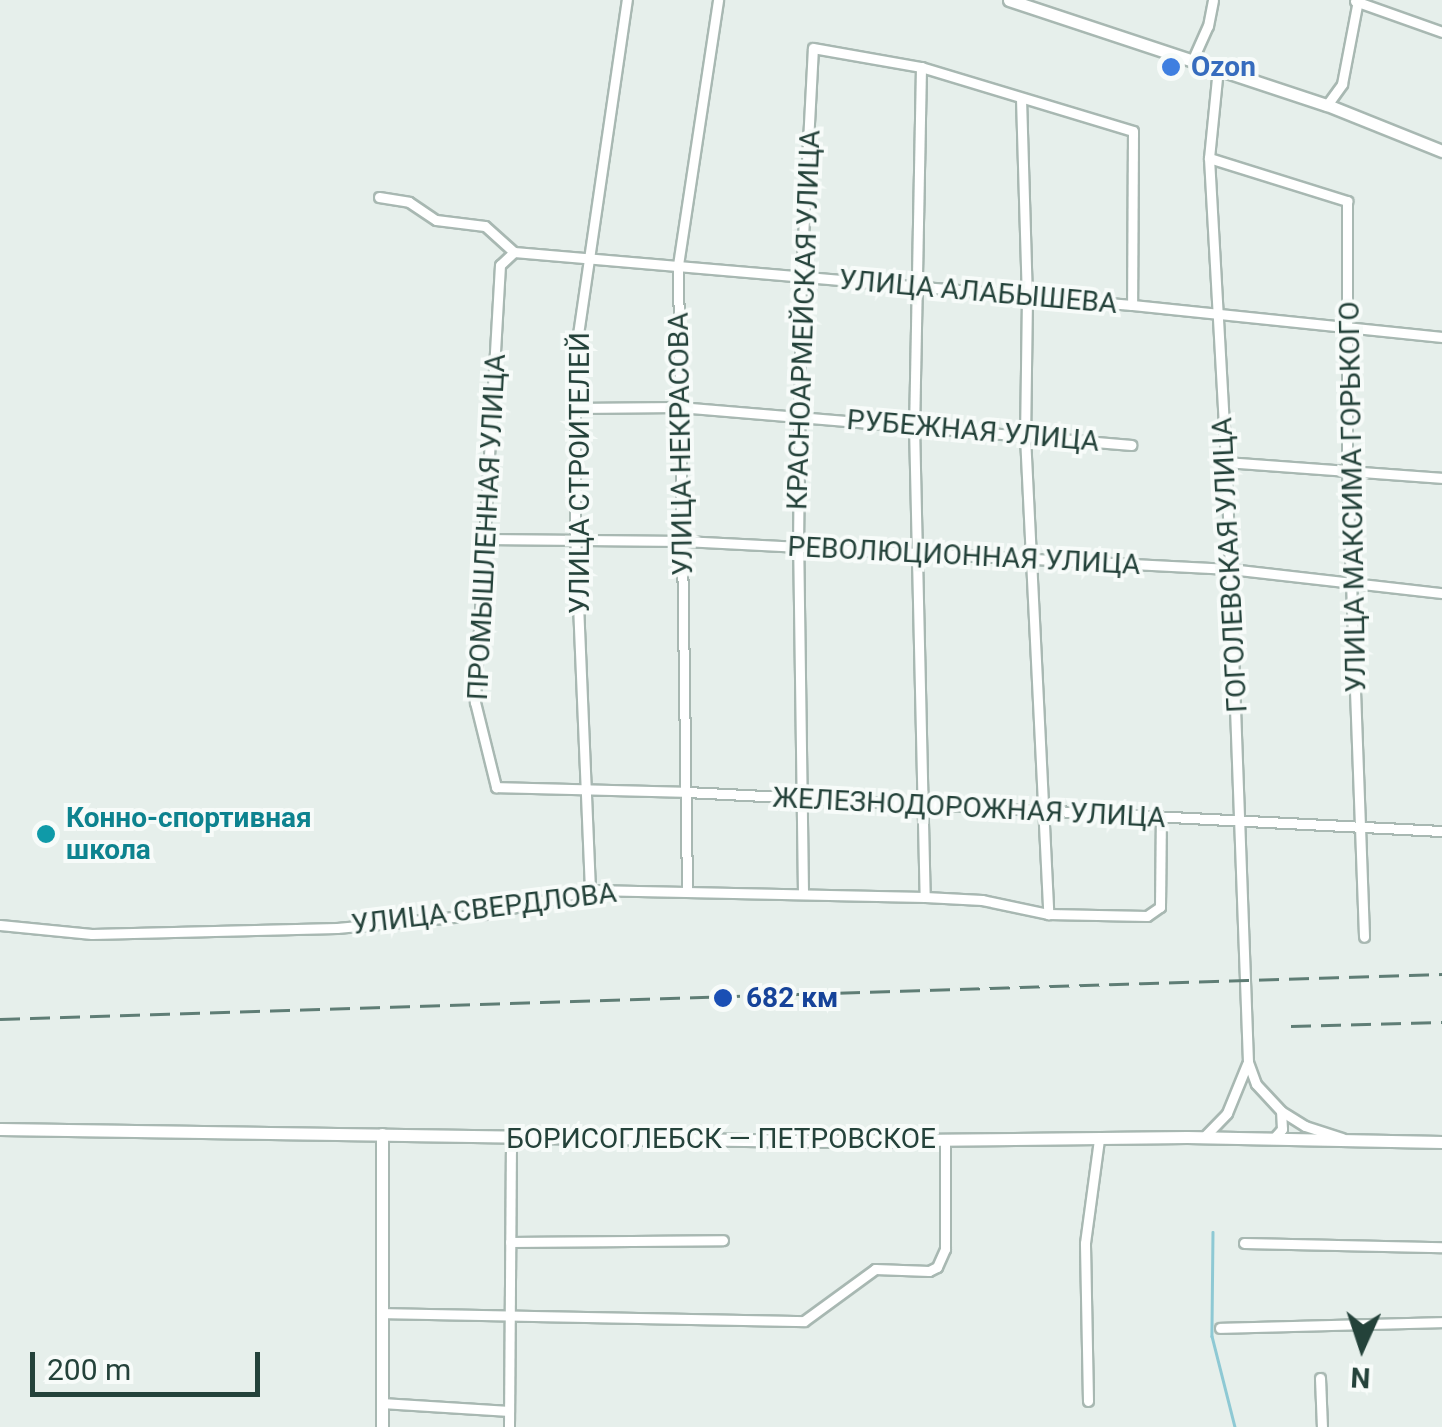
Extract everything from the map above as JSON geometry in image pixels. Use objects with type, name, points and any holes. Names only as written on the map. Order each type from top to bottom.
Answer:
[{"type":"street","name":"УЛИЦА СТРОИТЕЛЕЙ","points":[[590,890],[575,538],[575,355],[627,0]]},
{"type":"street","name":"УЛИЦА НЕКРАСОВА","points":[[687,890],[678,265],[718,0]]},
{"type":"street","points":[[1009,0],[1327,105],[1442,151]]},
{"type":"street","points":[[1192,59],[1208,26],[1213,0]]},
{"type":"street","points":[[1327,105],[1342,84],[1357,1],[1442,32]]},
{"type":"street","name":"КРАСНОАРМЕЙСКАЯ УЛИЦА","points":[[802,892],[798,548],[801,276],[813,48],[920,68]]},
{"type":"street","points":[[924,897],[914,425],[920,68],[1133,131],[1132,305]]},
{"type":"street","name":"ГОГОЛЕВСКАЯ УЛИЦА","points":[[1218,68],[1209,158],[1226,462],[1248,1062]]},
{"type":"street","points":[[1022,98],[1027,297],[1024,436],[1048,914]]},
{"type":"street","name":"УЛИЦА МАКСИМА ГОРЬКОГО","points":[[1209,158],[1347,201],[1347,472],[1363,826],[1364,937]]},
{"type":"street","points":[[378,197],[410,202],[436,220],[485,226],[514,252]]},
{"type":"street","name":"УЛИЦА АЛАБЫШЕВА","points":[[514,252],[1132,305],[1442,338]]},
{"type":"street","name":"ПРОМЫШЛЕННАЯ УЛИЦА","points":[[496,787],[475,702],[500,266],[514,252]]},
{"type":"street","name":"РУБЕЖНАЯ УЛИЦА","points":[[574,408],[680,407],[1131,445]]},
{"type":"street","points":[[1226,462],[1442,478]]},
{"type":"street","name":"РЕВОЛЮЦИОННАЯ УЛИЦА","points":[[485,539],[683,541],[1230,570],[1442,594]]},
{"type":"street","name":"ЖЕЛЕЗНОДОРОЖНАЯ УЛИЦА","points":[[496,787],[686,792],[1442,831]]},
{"type":"street","name":"УЛИЦА СВЕРДЛОВА","points":[[0,925],[92,934],[336,928],[485,914],[590,890],[924,897],[982,900],[1048,914],[1147,916],[1160,907],[1161,818]]},
{"type":"street","points":[[1248,1062],[1256,1084],[1281,1110],[1305,1126],[1346,1139]]},
{"type":"street","points":[[1204,1137],[1227,1113],[1248,1062]]},
{"type":"street","points":[[1274,1138],[1282,1128],[1281,1110]]},
{"type":"street","points":[[1227,1113],[1236,1138]]},
{"type":"street","name":"БОРИСОГЛЕБСК — ПЕТРОВСКОЕ","points":[[0,1129],[511,1138],[1204,1137],[1442,1142]]},
{"type":"street","points":[[382,1134],[382,1427]]},
{"type":"street","points":[[508,1427],[511,1138]]},
{"type":"street","points":[[1088,1401],[1085,1243],[1099,1139]]},
{"type":"street","points":[[382,1312],[804,1321],[875,1269],[929,1271],[938,1267],[945,1249],[946,1140]]},
{"type":"street","points":[[510,1242],[723,1240]]},
{"type":"street","points":[[1244,1243],[1442,1248]]},
{"type":"street","points":[[1220,1328],[1442,1322]]},
{"type":"street","points":[[1320,1378],[1322,1427]]},
{"type":"street","points":[[382,1403],[509,1412]]},
{"type":"waterway","points":[[1213,1232],[1212,1336],[1235,1427]]},
{"type":"railway","points":[[0,1019],[1442,974]]},
{"type":"railway","points":[[1291,1026],[1442,1022]]},
{"type":"place","name":"Ozon","points":[[1171,67]]},
{"type":"place","name":"Конно-спортивная школа","points":[[46,834]]},
{"type":"place","name":"682 км","points":[[723,998]]}]
